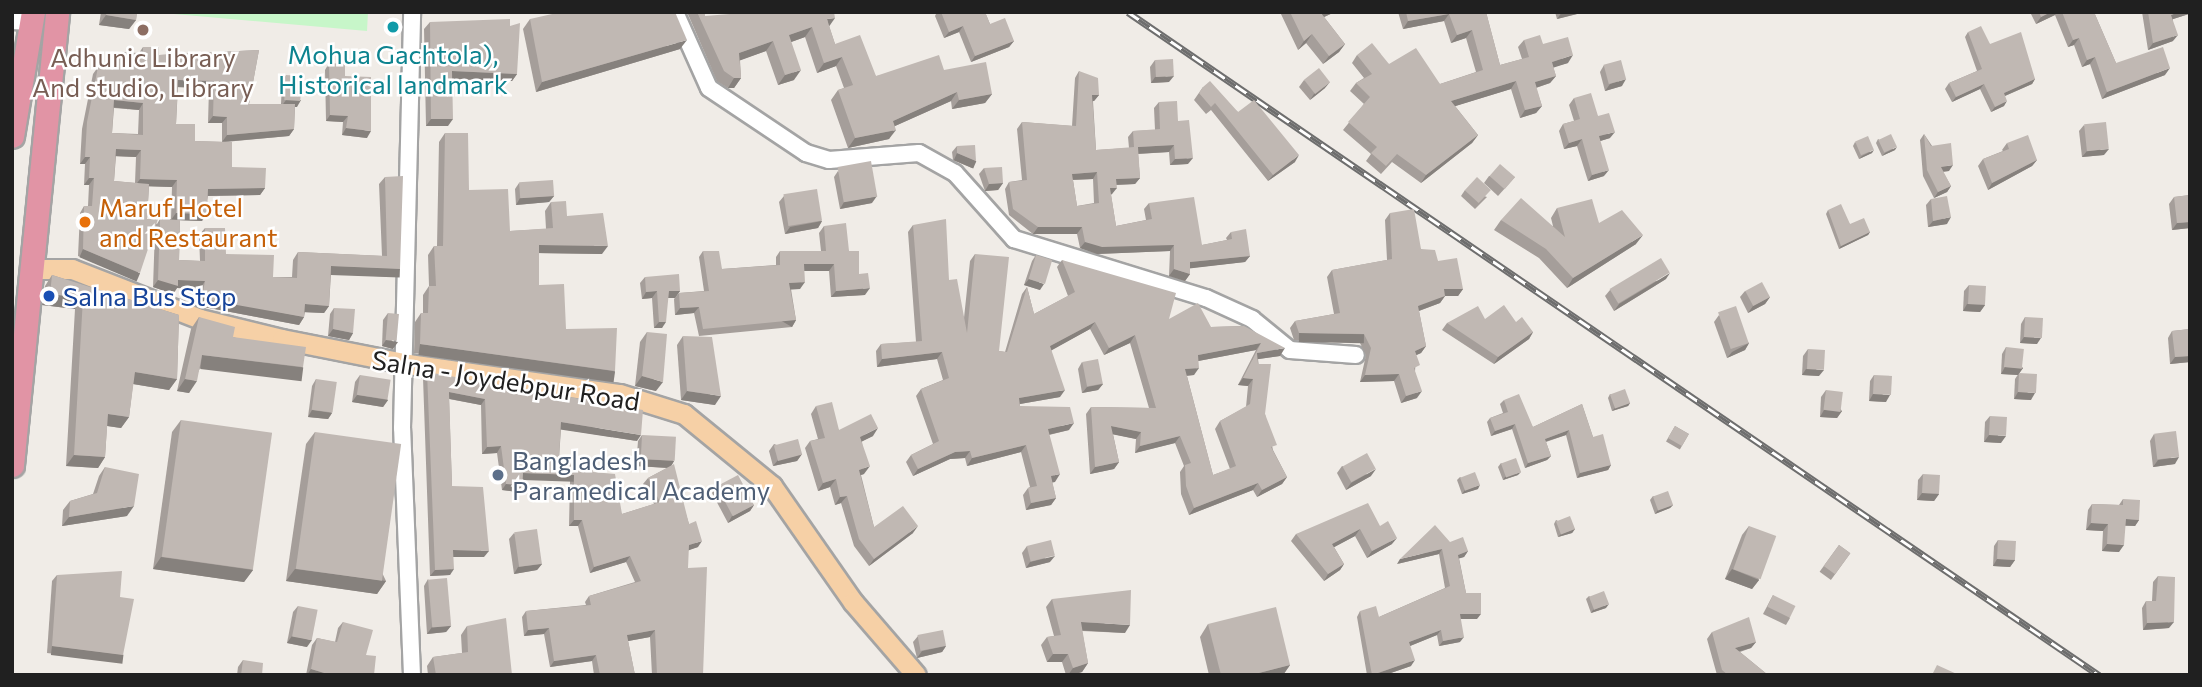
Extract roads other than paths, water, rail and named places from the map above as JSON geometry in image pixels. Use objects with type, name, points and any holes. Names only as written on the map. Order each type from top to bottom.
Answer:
[{"type":"highway","points":[[12,465],[57,12]]},
{"type":"highway","points":[[12,136],[25,19]]},
{"type":"main road","name":"Salna - Joydebpur Road","points":[[31,269],[72,269],[200,318],[408,365],[620,394],[684,414],[772,486],[853,602],[916,675]]},
{"type":"street","points":[[412,12],[408,365],[402,428],[412,675]]},
{"type":"street","points":[[675,12],[709,88],[806,153],[829,160],[919,152],[955,173],[1014,239],[1206,298],[1252,319],[1290,350],[1356,355]]},
{"type":"railway","points":[[1128,12],[2099,675]]},
{"type":"place","name":"Mohua Gachtola), Historical landmark","points":[[393,27]]},
{"type":"place","name":"Adhunic Library And studio, Library","points":[[143,30]]},
{"type":"place","name":"Maruf Hotel and Restaurant","points":[[85,222]]},
{"type":"place","name":"Salna Bus Stop","points":[[49,296]]},
{"type":"place","name":"Bangladesh Paramedical Academy","points":[[498,475]]}]
